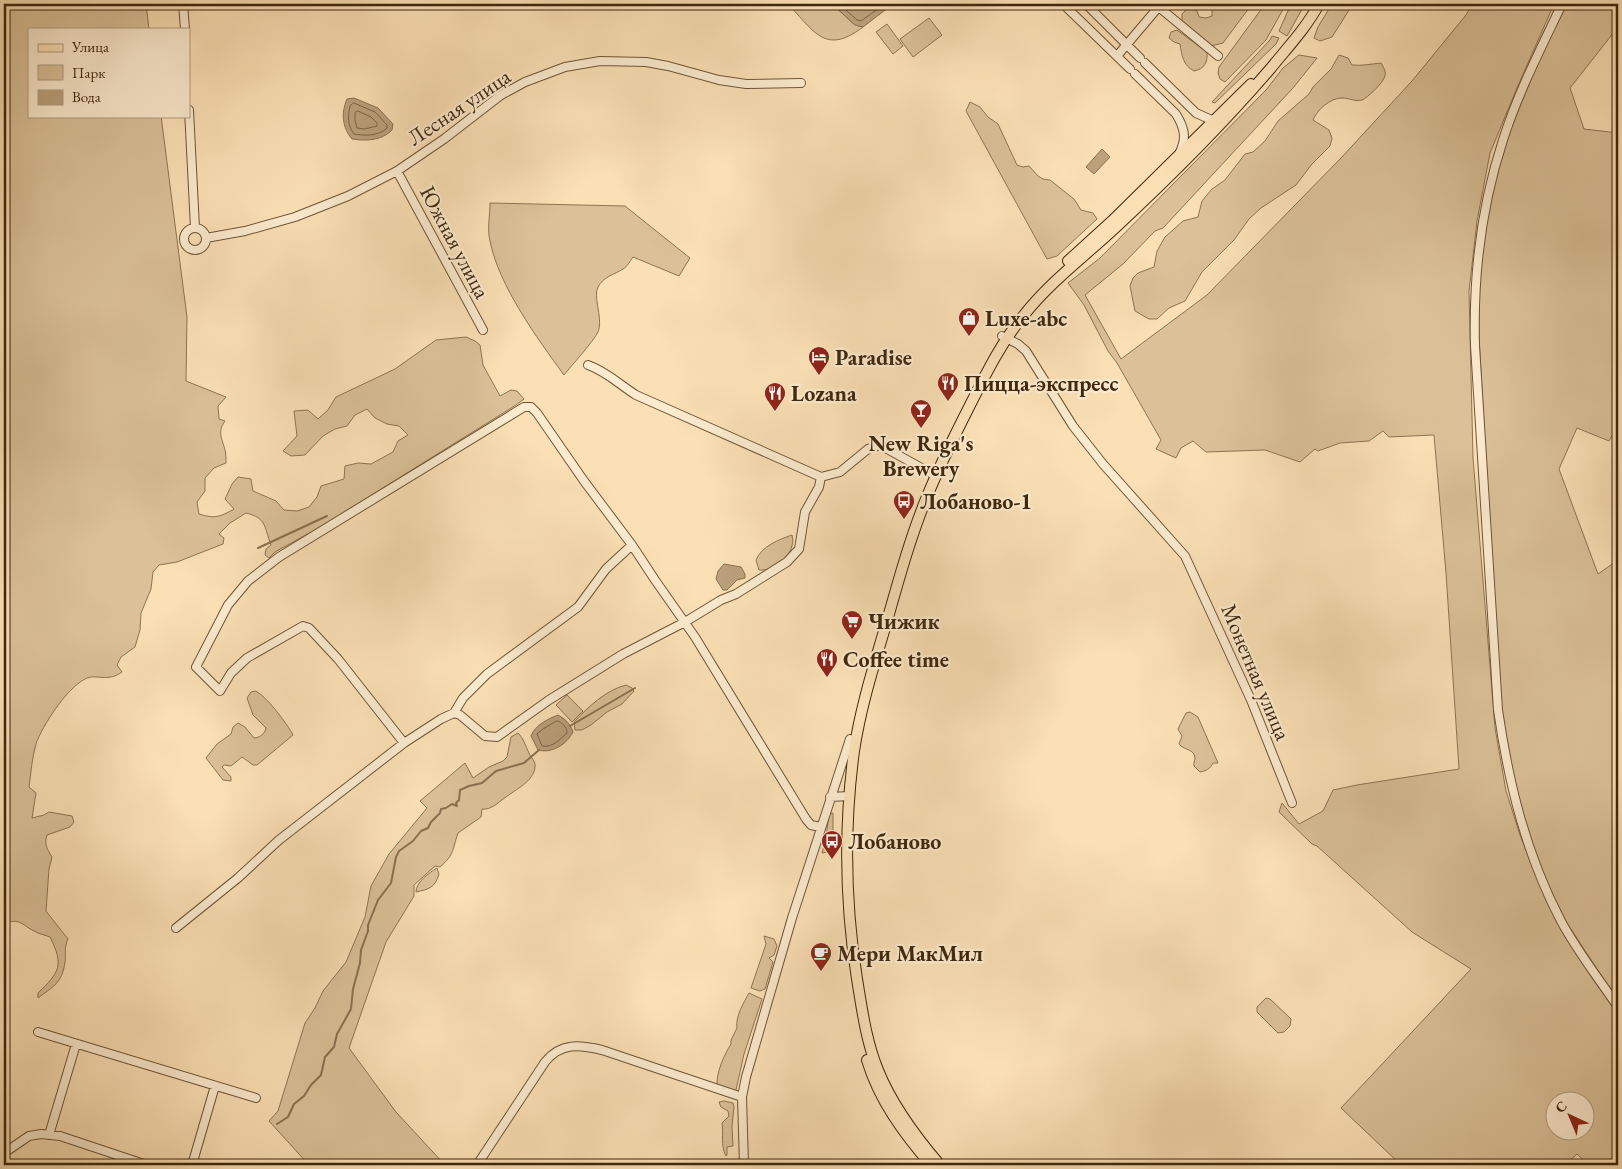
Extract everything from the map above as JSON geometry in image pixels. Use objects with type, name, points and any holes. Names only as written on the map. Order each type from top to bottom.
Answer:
[{"type":"main road","points":[[1004,337],[1040,297],[1116,227],[1217,123],[1238,95],[1273,65],[1299,35],[1319,4]]},
{"type":"main road","points":[[931,1165],[888,1109],[873,1078],[863,1046],[851,986],[842,915],[840,872],[850,738],[864,679],[898,558],[933,474],[976,380],[1022,308],[1178,156],[1217,123]]},
{"type":"main road","points":[[933,474],[904,560],[870,680],[854,749],[847,796],[847,872],[848,912],[858,985],[869,1044],[885,1087],[895,1105],[928,1152],[940,1165]]},
{"type":"street","points":[[183,4],[185,28]]},
{"type":"street","points":[[1063,4],[1176,114],[1184,129],[1185,137],[1178,156]]},
{"type":"street","points":[[1086,4],[1196,113],[1217,123]]},
{"type":"street","points":[[1562,4],[1503,138],[1492,176],[1477,263],[1474,302],[1475,346],[1498,710],[1507,769],[1526,837],[1545,887],[1562,922],[1618,1007]]},
{"type":"street","points":[[1116,56],[1127,46],[1158,5],[1218,56]]},
{"type":"street","name":"Лесная улица","points":[[206,238],[245,231],[295,217],[348,196],[397,171],[444,139],[501,95],[525,82],[565,67],[600,61],[646,62],[719,80],[746,84],[801,83]]},
{"type":"street","points":[[189,118],[195,228]]},
{"type":"street","name":"Южная улица","points":[[397,171],[483,330]]},
{"type":"street","points":[[195,228],[203,231],[206,238],[204,246],[198,250],[192,250],[186,247],[184,234],[195,228]]},
{"type":"street","name":"Монетная улица","points":[[1004,337],[1018,344],[1026,351],[1074,426],[1103,464],[1185,556],[1251,700],[1292,803]]},
{"type":"street","points":[[588,364],[600,369],[636,395],[821,477],[840,472],[868,449],[880,445],[933,474]]},
{"type":"street","points":[[404,743],[338,659],[309,628],[303,626],[247,658],[232,673],[220,691],[196,668],[228,605],[248,581],[279,557],[524,407],[531,407],[632,545],[685,622],[709,658],[806,818],[811,825],[820,827]]},
{"type":"street","points":[[454,712],[485,736],[497,737],[549,700],[623,654],[685,622],[721,600],[736,594],[787,562],[799,549],[806,512],[819,487],[821,477]]},
{"type":"street","points":[[176,928],[238,878],[279,840],[404,743],[454,712],[463,698],[487,674],[578,607],[606,569],[632,545]]},
{"type":"street","points":[[744,1165],[742,1097],[752,1052],[820,827],[850,738]]},
{"type":"street","points":[[830,797],[847,796]]},
{"type":"street","points":[[38,1032],[256,1098]]},
{"type":"street","points":[[49,1135],[76,1044]]},
{"type":"street","points":[[477,1165],[545,1062],[556,1050],[564,1047],[579,1046],[602,1050],[742,1097]]},
{"type":"street","points":[[192,1165],[215,1086]]},
{"type":"street","points":[[4,1152],[29,1136],[42,1134],[60,1136],[146,1165]]},
{"type":"green space","points":[[4,4],[146,4],[149,28],[28,28],[28,118],[161,118],[187,317],[186,381],[226,397],[218,406],[219,419],[225,421],[221,432],[226,463],[214,468],[205,478],[205,491],[197,502],[199,514],[217,516],[234,509],[225,499],[232,484],[238,477],[251,479],[253,491],[276,501],[284,510],[297,511],[309,507],[317,497],[321,486],[344,479],[345,466],[358,463],[371,464],[393,452],[398,441],[408,435],[399,426],[387,424],[375,418],[367,409],[355,415],[347,426],[335,429],[323,436],[305,455],[291,456],[283,451],[297,436],[294,411],[308,410],[318,419],[328,410],[336,397],[395,369],[436,340],[466,337],[475,341],[480,345],[483,365],[500,396],[511,390],[517,391],[524,399],[322,526],[275,552],[269,558],[265,555],[266,549],[271,545],[264,524],[258,518],[246,513],[230,523],[219,534],[224,538],[223,544],[177,562],[159,565],[153,572],[151,589],[141,613],[140,630],[135,647],[121,657],[117,665],[122,672],[111,677],[89,677],[78,684],[63,699],[49,718],[36,744],[29,787],[36,793],[32,818],[49,812],[72,816],[74,822],[70,827],[47,835],[46,838],[46,846],[52,857],[49,869],[46,911],[68,939],[62,975],[49,990],[38,998],[38,993],[58,968],[57,955],[50,937],[17,922],[13,921],[4,924]]},
{"type":"green space","points":[[788,4],[832,4],[855,25],[863,27],[850,35],[829,40],[813,31]]},
{"type":"green space","points":[[1212,4],[1252,4],[1223,43],[1211,46],[1182,21],[1182,14],[1192,8],[1197,11],[1199,17],[1206,18],[1212,16]]},
{"type":"green space","points":[[1265,4],[1286,4],[1266,40],[1225,82],[1220,79],[1219,67]]},
{"type":"green space","points":[[1291,4],[1305,4],[1287,36],[1279,31]]},
{"type":"green space","points":[[1332,4],[1353,4],[1332,37],[1320,41],[1314,38],[1318,27]]},
{"type":"green space","points":[[1472,4],[1554,4],[1490,153],[1477,221],[1469,291],[1473,458],[1495,728],[1506,791],[1520,835],[1542,890],[1559,924],[1592,978],[1618,1013],[1618,1155],[1608,1165],[1589,1165],[1577,1154],[1565,1165],[1401,1165],[1341,1108],[1471,969],[1412,932],[1317,846],[1312,844],[1279,812],[1282,803],[1299,824],[1323,811],[1333,790],[1459,769],[1446,573],[1434,435],[1389,437],[1383,431],[1369,441],[1340,443],[1318,451],[1315,449],[1300,462],[1265,450],[1206,452],[1193,441],[1181,448],[1176,458],[1156,449],[1161,440],[1117,363],[1108,351],[1084,305],[1068,283],[1100,258],[1266,90],[1283,68],[1299,55],[1317,58],[1293,88],[1163,228],[1155,231],[1123,264],[1085,295],[1121,359],[1207,295],[1341,158],[1412,81],[1466,15]]},
{"type":"green space","points":[[1564,4],[1618,4],[1618,27],[1570,88],[1584,129],[1618,133],[1618,425],[1609,441],[1577,428],[1559,469],[1598,574],[1618,560],[1618,1001],[1565,920],[1548,885],[1528,833],[1507,755],[1501,705],[1479,336],[1479,288],[1485,229],[1496,179],[1509,134],[1534,71]]},
{"type":"green space","points":[[929,18],[942,35],[913,57],[900,39]]},
{"type":"green space","points":[[887,24],[903,46],[893,54],[876,32]]},
{"type":"green space","points":[[1177,30],[1207,52],[1206,62],[1200,69],[1194,71],[1187,66],[1182,56],[1180,44],[1169,38],[1171,32]]},
{"type":"green space","points":[[1272,36],[1279,38],[1276,44],[1215,103],[1212,102],[1270,40]]},
{"type":"green space","points":[[1339,55],[1348,58],[1352,65],[1381,63],[1385,72],[1383,81],[1362,100],[1337,99],[1329,102],[1321,109],[1313,120],[1329,130],[1332,138],[1330,146],[1312,164],[1296,185],[1261,208],[1249,219],[1234,240],[1202,272],[1185,301],[1169,308],[1157,319],[1149,319],[1135,311],[1130,286],[1133,278],[1138,273],[1154,267],[1157,251],[1165,237],[1183,221],[1198,217],[1202,201],[1212,189],[1225,180],[1245,154],[1253,152],[1265,141],[1278,121],[1309,94],[1313,87],[1331,69]]},
{"type":"green space","points":[[970,102],[980,107],[988,117],[998,124],[1017,165],[1029,166],[1038,176],[1050,180],[1074,199],[1081,210],[1093,213],[1097,219],[1057,256],[1047,259],[966,111]]},
{"type":"green space","points":[[490,203],[625,206],[690,258],[679,276],[633,257],[624,268],[603,280],[597,291],[599,329],[589,345],[564,375],[520,311],[502,276],[489,237]]},
{"type":"green space","points":[[792,535],[793,542],[788,555],[778,565],[765,570],[759,570],[756,560],[762,551],[776,541]]},
{"type":"green space","points":[[626,685],[634,691],[622,704],[582,730],[575,730],[574,722],[591,705],[611,691]]},
{"type":"green space","points":[[255,691],[270,704],[293,735],[257,765],[253,765],[242,757],[231,766],[224,765],[222,767],[231,777],[231,781],[223,780],[206,758],[217,744],[231,734],[233,727],[238,723],[245,727],[254,738],[264,732],[266,728],[253,715],[247,698],[251,692]]},
{"type":"green space","points":[[567,695],[583,711],[572,722],[556,705]]},
{"type":"green space","points":[[1190,712],[1198,717],[1218,763],[1213,763],[1211,767],[1200,772],[1194,766],[1195,758],[1193,753],[1179,744],[1182,736],[1178,729],[1186,713]]},
{"type":"green space","points":[[518,733],[534,761],[534,772],[524,785],[492,807],[482,809],[481,817],[458,833],[452,852],[445,863],[440,867],[435,866],[414,885],[414,896],[386,942],[349,1048],[396,1112],[445,1165],[309,1165],[269,1121],[278,1111],[305,1023],[323,991],[346,962],[365,917],[371,886],[389,854],[427,808],[420,801],[465,763],[473,778],[489,767],[503,761],[507,757],[511,737]]},
{"type":"green space","points":[[833,813],[833,836],[830,850],[822,853],[829,814]]},
{"type":"green space","points":[[437,868],[439,874],[433,885],[428,889],[416,892],[421,881]]},
{"type":"green space","points":[[764,936],[774,939],[777,946],[774,955],[769,958],[773,962],[765,989],[760,991],[751,988],[766,944]]},
{"type":"green space","points":[[749,993],[762,999],[744,1054],[736,1090],[732,1092],[717,1086],[718,1075],[737,1028],[740,1010]]},
{"type":"green space","points":[[1266,998],[1270,999],[1291,1019],[1290,1026],[1284,1032],[1278,1033],[1257,1012],[1257,1007]]},
{"type":"green space","points":[[719,1102],[733,1103],[734,1107],[732,1126],[733,1146],[727,1147],[726,1156],[723,1148],[722,1123],[729,1116],[728,1111],[721,1107]]},
{"type":"water","points":[[832,4],[893,4],[863,27],[855,25]]},
{"type":"water","points":[[354,98],[378,108],[393,124],[392,130],[388,134],[373,139],[352,139],[344,125],[343,115],[347,99]]},
{"type":"water","points":[[1102,149],[1110,157],[1094,174],[1086,167]]},
{"type":"water","points":[[724,564],[741,567],[745,574],[745,578],[737,580],[727,590],[723,590],[716,579],[718,571]]},
{"type":"water","points":[[558,715],[567,722],[573,732],[559,747],[549,751],[538,750],[531,736],[533,732],[542,723]]},
{"type":"waterway","points":[[258,548],[327,516]]},
{"type":"waterway","points":[[570,726],[635,688]]},
{"type":"waterway","points":[[277,1124],[288,1117],[294,1104],[304,1096],[321,1075],[325,1057],[334,1047],[337,1034],[351,1009],[353,989],[368,925],[378,900],[391,883],[399,851],[413,841],[421,831],[428,828],[441,809],[452,804],[457,806],[456,803],[459,800],[460,790],[482,783],[496,771],[524,763],[539,750]]},
{"type":"place","name":"Luxe-abc","points":[[969,337]]},
{"type":"place","name":"Paradise","points":[[819,376]]},
{"type":"place","name":"Пицца-экспресс","points":[[948,402]]},
{"type":"place","name":"Lozana","points":[[775,412]]},
{"type":"place","name":"New Riga's Brewery","points":[[921,429]]},
{"type":"place","name":"Лобаново-1","points":[[904,520]]},
{"type":"place","name":"Чижик","points":[[852,640]]},
{"type":"place","name":"Coffee time","points":[[827,678]]},
{"type":"place","name":"Лобаново","points":[[832,860]]},
{"type":"place","name":"Мери МакМил","points":[[821,972]]}]
